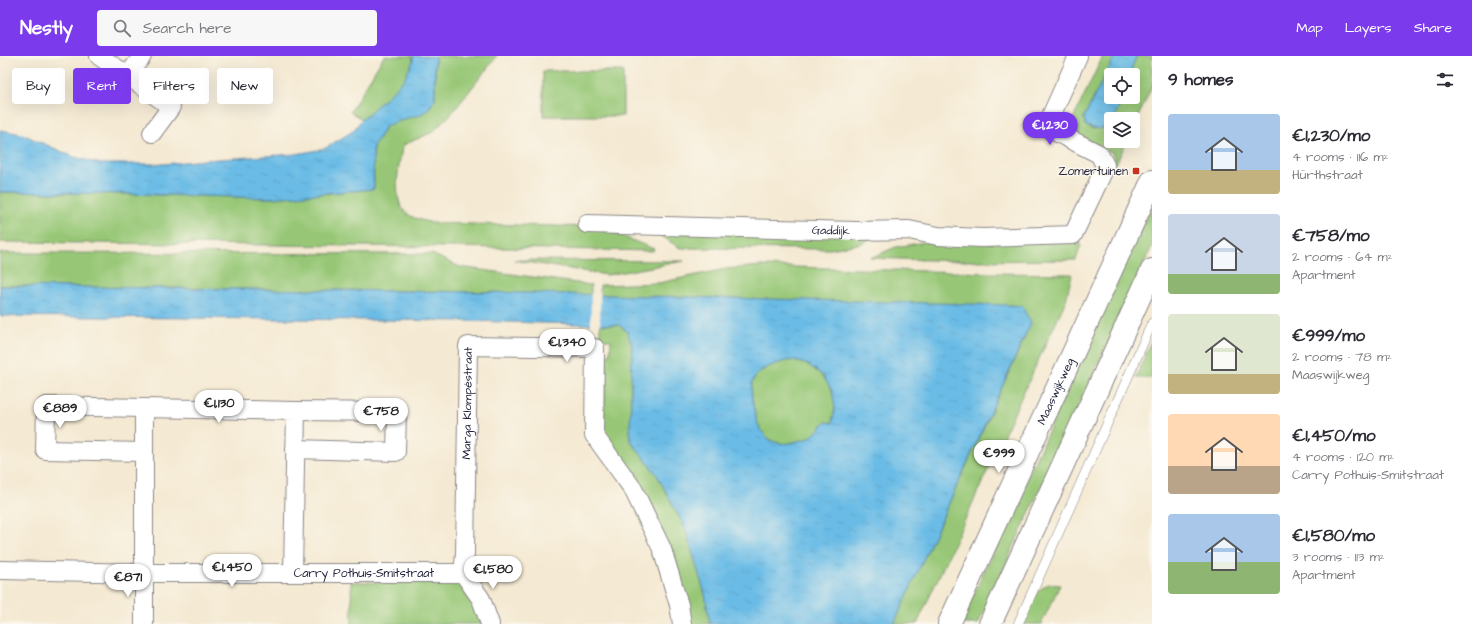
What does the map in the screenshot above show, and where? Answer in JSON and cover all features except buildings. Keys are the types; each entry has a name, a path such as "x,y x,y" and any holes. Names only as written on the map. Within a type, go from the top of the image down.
{"street":[{"path":"99,56 116,68"},
{"path":"131,72 142,56"},
{"name":"Gaddijk","path":"587,224 856,231 909,230 938,236 982,238 1073,235 1105,165 1099,154 1046,127 1078,56"},
{"path":"131,78 170,106 152,133"},
{"name":"Maaswijkweg","path":"949,624 1152,181"},
{"path":"990,624 1152,270"},
{"name":"Marga Klompéstraat","path":"463,573 465,554 468,346 595,348 594,435 633,489 662,549 679,605 682,624"},
{"path":"144,452 45,450 46,406 397,412 396,452 295,449"},
{"path":"144,408 144,624"},
{"path":"293,573 296,411"},
{"name":"Carry Pothuis-Smitstraat","path":"0,570 143,573 463,573"},
{"path":"463,573 481,599 490,624"}],"lane":[{"path":"1018,624 1152,323"}],"green space":[{"path":"384,56 413,56 407,74 401,83 362,119 350,112"},
{"path":"435,56 497,56 453,112 433,132 403,145 398,169 397,188 400,205 407,214 414,218 432,223 599,227 654,249 653,251 451,247 0,242 0,192 271,198 374,189 373,147 386,126 420,115 429,108 435,99"},
{"path":"1103,56 1115,56 1109,68 1104,68 1104,78 1084,117 1085,125 1092,129 1104,126 1104,148 1124,148 1116,164 1114,163 1115,159 1112,153 1065,129 1060,122 1061,115 1072,121"},
{"path":"1137,56 1152,56 1152,86 1140,113 1116,112 1119,104 1140,104 1140,68 1132,68"},
{"path":"543,71 623,71 623,116 543,116"},
{"path":"1152,205 1152,246 978,624 960,624"},
{"path":"649,228 892,230 859,244 830,249 680,248"},
{"path":"1068,239 1081,245 1076,260 961,261 870,258 896,247 925,242"},
{"path":"0,253 432,254 460,267 591,285 591,295 486,292 0,286"},
{"path":"514,260 684,261 607,275"},
{"path":"762,266 1072,274 1066,300 917,624 894,624 1025,337 1022,306 600,295 600,285 659,283 725,269"},
{"path":"600,324 619,325 627,331 632,346 630,440 657,475 685,528 705,594 710,624 687,624 605,440 604,422 606,355 610,354 611,340 602,339 600,336"},
{"path":"1152,342 1152,378 1136,378 1150,343"},
{"path":"790,360 809,365 823,376 832,391 835,408 832,423 825,422 811,437 788,443 779,443 772,441 761,430 755,414 752,386 753,380 764,369"},
{"path":"351,582 461,583 484,624 352,624"},
{"path":"1049,584 1060,585 1041,624 1022,624 1035,595 1043,587"}],"water":[{"path":"413,56 435,56 435,99 429,108 420,115 386,126 373,147 374,189 271,198 0,192 0,130 22,134 74,157 101,164 164,164 296,154 324,149 353,131 362,119 387,97 404,79 413,61"},
{"path":"1115,56 1137,56 1132,68 1109,68"},
{"path":"1104,78 1104,104 1119,104 1116,112 1104,112 1104,128 1100,129 1085,125 1084,117"},
{"path":"0,286 486,292 1009,305 1022,306 1031,323 894,624 710,624 705,594 685,528 657,475 630,440 632,346 627,331 619,325 468,321 0,316","holes":["790,360 809,365 823,376 832,391 835,408 832,423 825,422 811,437 806,439 788,443 772,441 761,430 755,414 752,395 753,380 764,369"]}],"pier":[{"path":"591,293 600,293 600,326 591,326"}],"place":[{"name":"Zomertuinen","path":"1136,171"}]}
